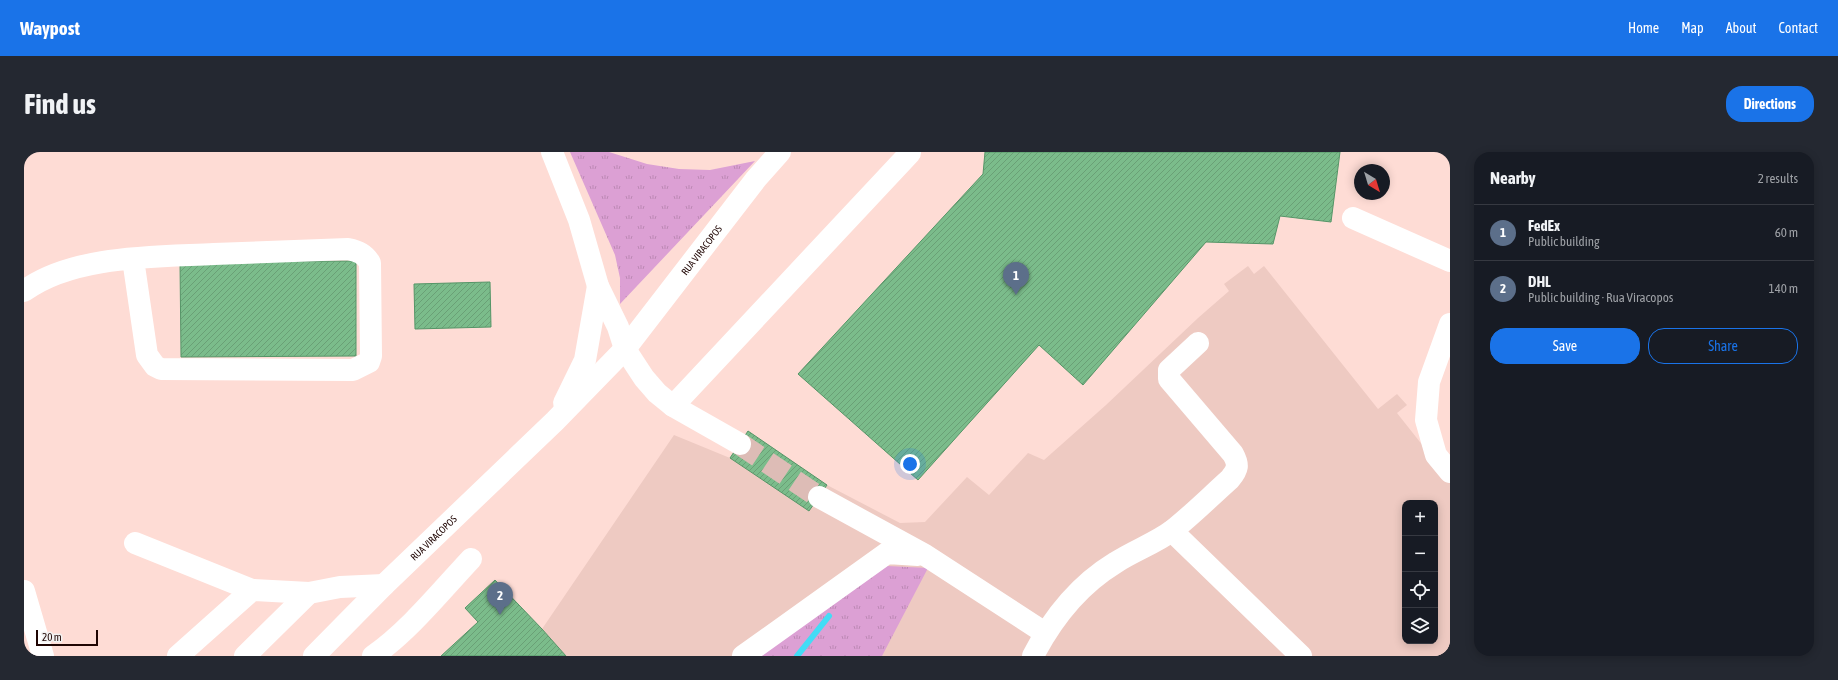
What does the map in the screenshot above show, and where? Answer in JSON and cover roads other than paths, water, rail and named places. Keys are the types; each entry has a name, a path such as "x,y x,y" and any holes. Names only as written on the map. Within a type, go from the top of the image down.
{"street":[{"name":"RUA VIRACOPOS","path":"552,152 579,220 598,286 618,327 625,349"},
{"name":"RUA VIRACOPOS","path":"326,653 384,585 555,421 625,349 732,209 780,152"},
{"path":"673,406 910,153"},
{"path":"1353,218 1450,261"},
{"path":"24,291 32,285 54,275 87,265 133,259 348,248 357,251 366,257 370,263 371,356 369,362 353,370 161,368 155,366 147,355 133,259"},
{"name":"RUA VIRACOPOS","path":"555,421 585,360 598,286"},
{"path":"1450,324 1429,382 1426,420 1436,455 1450,472"},
{"path":"1036,655 1045,633 1062,610 1098,575 1114,563 1172,531 1230,479 1237,470 1238,462 1233,454 1169,379 1169,370 1198,343"},
{"path":"625,349 644,378 657,393 673,406 740,444"},
{"path":"819,497 925,556 1045,633"},
{"path":"1172,531 1301,656"},
{"path":"135,543 252,590 309,593 340,587 384,585"},
{"path":"743,656 887,553 925,556"},
{"path":"373,656 382,650 411,622 471,559"},
{"path":"178,656 252,590"},
{"path":"24,591 35,646"},
{"path":"246,656 309,593"}],"waterway":[{"path":"797,656 829,616"}],"tunnel":[{"path":"740,444 819,497"}],"place":[{"name":"FedEx","path":"1016,295"},
{"name":"DHL","path":"500,615"}]}
